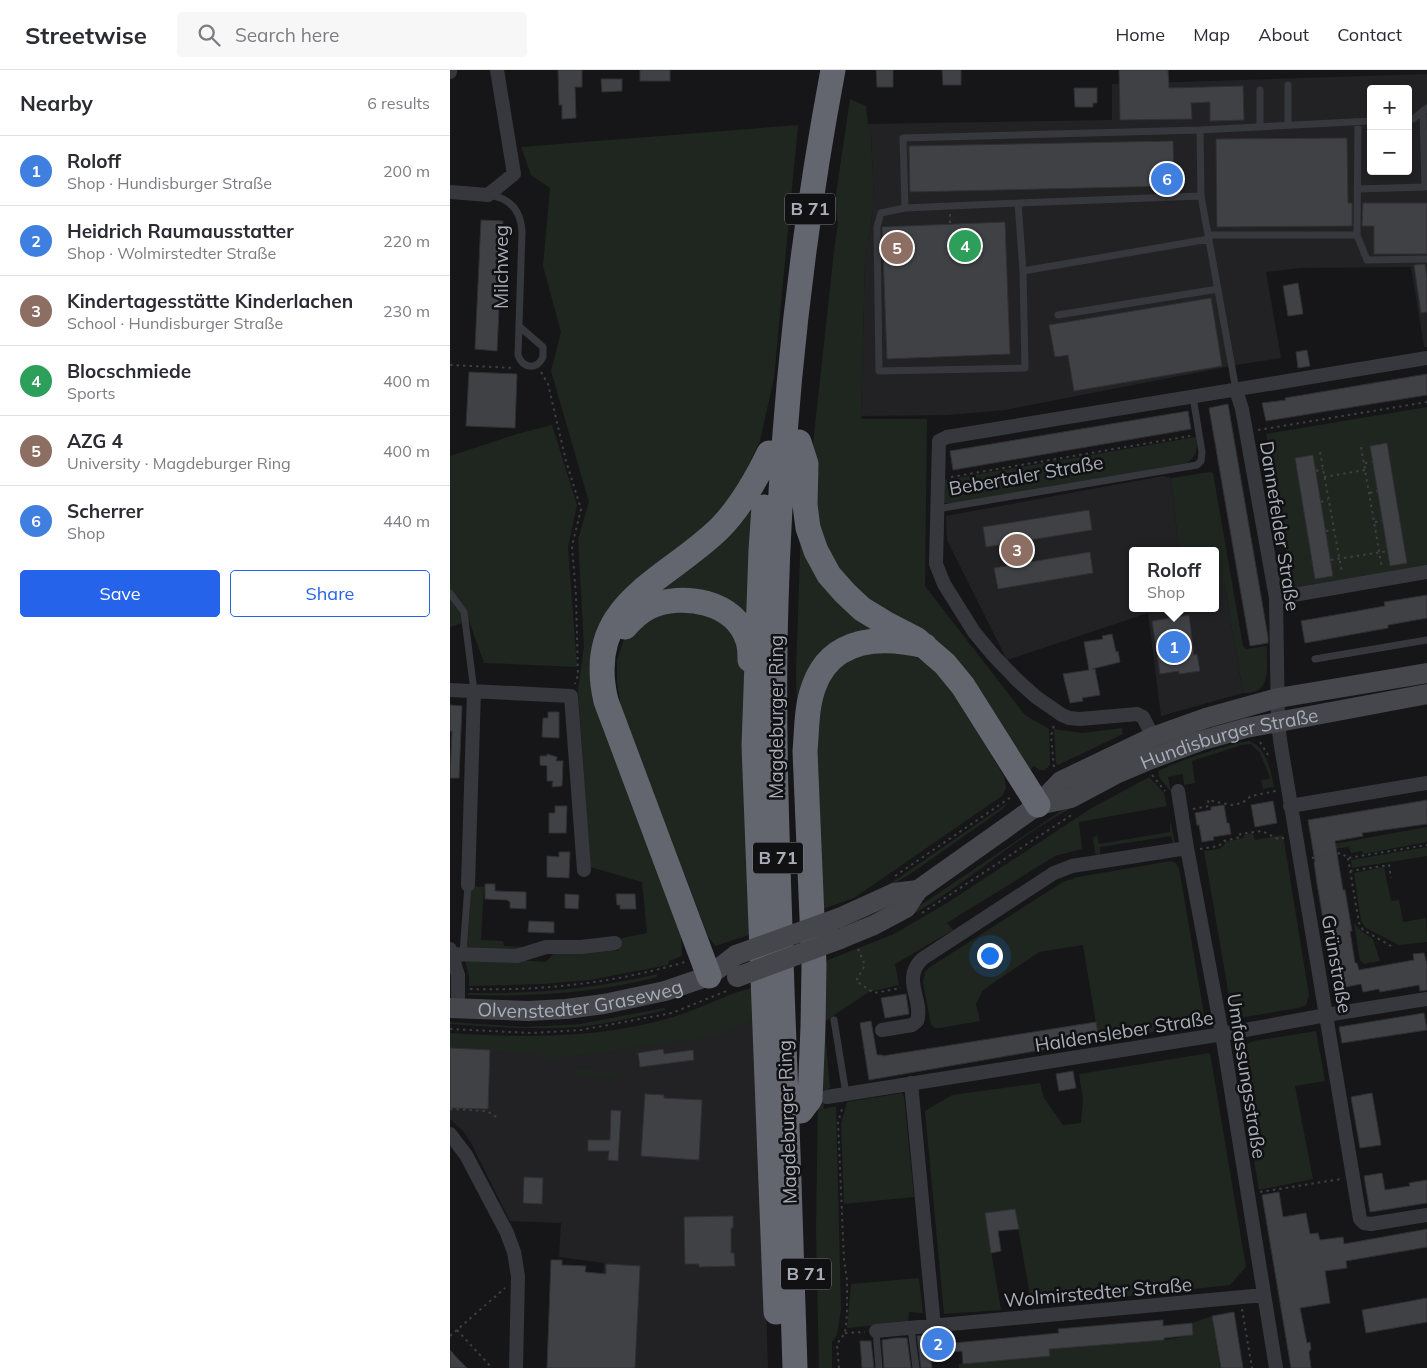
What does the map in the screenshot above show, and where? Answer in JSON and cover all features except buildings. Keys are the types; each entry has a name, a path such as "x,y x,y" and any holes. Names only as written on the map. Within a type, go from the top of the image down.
{"highway":[{"name":"Magdeburger Ring","path":"795,1368 776,820 776,602 781,490 793,348 808,223 832,70"},
{"name":"Magdeburger Ring","path":"809,1368 792,845 789,685 792,558 799,442 816,277 847,70"},
{"path":"781,1368 776,1316 754,746 761,550 769,453 782,376 793,348"},
{"path":"799,442 806,464 805,505 808,528 822,564 837,585 862,608 885,623 911,636 945,664 959,680 1038,805"},
{"path":"709,976 614,723 603,688 601,663 605,641 615,621 630,602 720,528 748,493 769,453"},
{"path":"614,723 609,668 615,644 626,627 640,613 652,606 668,601 687,600 709,604 724,612 737,623 749,642 750,676 756,691"},
{"path":"801,1111 810,1099 813,1036 814,965 806,751 810,697 822,670 836,655 854,645 880,640 925,646"}],"main road":[{"name":"Hundisburger Straße","path":"709,976 737,977 848,941 906,908 918,890 1038,805 1061,781 1153,737 1206,718 1278,698 1427,673"},
{"name":"Hundisburger Straße","path":"1038,805 1071,798 1124,770 1182,747 1240,729 1427,694"},
{"name":"Hundisburger Straße","path":"709,976 736,955 839,918 894,893 918,890"},
{"name":"Olvenstedter Graseweg","path":"454,1008 528,1011 588,1007 642,996 709,976"}],"street":[{"path":"488,195 514,174 497,70"},
{"name":"Milchweg","path":"450,192 488,195"},
{"name":"Bebertaler Straße","path":"937,509 938,444 942,438 1427,358"},
{"name":"Dannefelder Straße","path":"1236,390 1242,409 1276,598 1278,698"},
{"name":"Hundisburger Straße","path":"937,509 936,564 944,584 984,644 1004,667 1031,693 1069,718 1137,714 1144,720 1153,737"},
{"path":"1276,598 1344,588 1427,572"},
{"path":"450,690 571,696 584,870"},
{"path":"468,885 474,691"},
{"name":"Grünstraße","path":"1278,698 1278,722 1290,806 1361,1220 1367,1224 1374,1224 1427,1215"},
{"path":"1290,806 1427,783"},
{"name":"Umfassungsstraße","path":"1178,793 1222,1034 1276,1368"},
{"path":"882,1030 912,1025 917,1022 914,970 922,959 1061,870 1069,866 1093,862 1187,849"},
{"path":"454,1008 458,975 455,952 517,956 546,947 615,943"},
{"name":"Haldensleber Straße","path":"827,1098 1427,999"},
{"path":"911,1083 934,1327"},
{"path":"450,1134 466,1155 514,1252 518,1276 516,1368"},
{"name":"Wolmirstedter Straße","path":"876,1331 1264,1296"}],"lane":[{"path":"1288,86 1288,126"},
{"path":"1260,90 1260,127"},
{"path":"1412,119 1425,109"},
{"path":"1357,189 1425,187 1425,109"},
{"path":"905,208 903,138 1200,130 1367,121"},
{"path":"1358,122 1356,234 1367,260 1427,259"},
{"path":"1200,130 1201,196 1236,390"},
{"name":"Milchweg","path":"488,195 502,198 508,202 521,219 518,353 523,363"},
{"path":"1018,203 1023,271 1025,368 879,371 877,227 881,213 905,208 1018,203 1201,196"},
{"path":"1023,271 1208,237 1356,234"},
{"path":"1058,315 1218,289"},
{"name":"Milchweg","path":"520,327 543,347 544,357 537,366"},
{"path":"523,363 530,367 537,366"},
{"name":"Bebertaler Straße","path":"937,509 1198,464 1202,460 1200,435 1193,397"},
{"path":"450,593 464,612 474,691"},
{"path":"1315,660 1427,640"},
{"path":"455,952 468,885"},
{"path":"834,1020 846,1094"},
{"path":"911,1328 916,1368"},
{"path":"876,1331 879,1368"}],"path":[{"path":"450,365 514,368 523,363"},
{"path":"537,366 548,384 566,462 581,509 572,546 576,596 578,675 571,696"},
{"path":"1246,432 1427,402"},
{"path":"937,479 1200,435"},
{"path":"1362,447 1384,580"},
{"path":"1320,452 1344,588"},
{"path":"1364,463 1372,462"},
{"path":"1316,471 1323,469"},
{"path":"1324,477 1366,470"},
{"path":"1369,493 1377,491"},
{"path":"1321,502 1328,500"},
{"path":"1374,522 1382,521"},
{"path":"1326,531 1334,530"},
{"path":"1331,560 1388,551"},
{"path":"1055,771 1052,734 1059,713"},
{"path":"1148,770 1170,797 1178,793"},
{"path":"1181,811 1209,806 1208,800 1237,804 1242,803 1251,796 1288,789"},
{"path":"891,879 1013,795"},
{"path":"918,915 1077,812"},
{"path":"1187,849 1219,846 1224,841 1241,837 1240,834 1262,831 1278,839 1296,836"},
{"path":"1300,860 1341,853 1348,858 1427,845"},
{"path":"1348,858 1359,923 1363,930 1391,946"},
{"path":"1350,871 1389,864 1391,878"},
{"path":"848,941 865,965 856,981 874,994 914,986"},
{"name":"Olvenstedter Graseweg","path":"465,989 521,989 568,986 622,978 683,963"},
{"path":"838,1368 838,1344 845,1333 847,1314 847,1279 844,1260 838,1122 846,1094"},
{"path":"450,1109 487,1111 498,1118"},
{"path":"1248,1194 1353,1177"},
{"path":"450,1336 518,1276"},
{"path":"1240,1298 1252,1368"},
{"path":"457,1330 492,1368"},
{"path":"845,1333 876,1331"}],"shaded area":[{"path":"1427,74 1427,347 1424,347 1411,267 1301,268 1266,272 1281,358 1005,410 948,415 861,416 865,261 874,203 871,133 868,124 1112,120 1112,84"},
{"path":"850,99 866,106 871,133 874,203 865,261 861,416 862,419 927,419 925,586 1025,715 1049,729 1050,765 1045,770 1039,770 1034,766 1030,770 824,555 810,471 838,223 835,201"},
{"path":"798,125 774,378 760,441 733,497 598,644 681,931 682,956 669,961 668,965 590,980 544,984 469,986 469,976 464,956 546,962 557,950 611,947 618,951 622,938 647,933 642,882 590,867 578,690 584,646 578,539 589,502 551,371 561,332 543,266 550,188 531,175 521,147"},
{"path":"1427,407 1427,565 1292,588 1266,434","holes":["1387,443 1407,562 1391,566 1370,446","1313,456 1333,575 1315,579 1295,459"]},
{"path":"552,425 577,505 568,547 577,667 484,663 469,621 450,627 450,456 517,434"},
{"path":"1196,437 1195,455 1186,463 956,503 945,503 945,480"},
{"path":"1213,473 1243,646 1246,649 1267,646 1266,678 1264,684 1253,692 1243,693 1224,582 1219,582 1219,547 1179,547 1171,478"},
{"path":"1163,476 1171,478 1179,547 1129,547 1129,612 1219,612 1219,582 1224,582 1243,693 1161,716 1148,613 1007,660 947,540 946,516"},
{"path":"758,486 753,632 734,612 634,607"},
{"path":"801,528 877,625 822,660 799,843 796,670"},
{"path":"663,609 720,617 744,654 752,934 715,946 708,936 668,831 653,801 623,717 617,683 617,660 624,639 629,631"},
{"path":"870,649 912,656 925,663 938,675 951,690 976,727 1004,776 1006,788 1002,796 854,898 823,909 812,728 833,668"},
{"path":"1122,728 1123,734 1058,765 1056,763 1054,729 1082,733"},
{"path":"1249,741 1260,748 1264,754 1274,787 1263,789 1261,780 1270,779 1269,775 1260,753 1251,744 1242,745 1192,761 1195,783 1184,785 1183,774 1168,777 1171,792 1159,777 1158,772 1164,768 1216,749"},
{"path":"1149,777 1164,793 1167,806 1079,822 1082,849 1055,856 947,923 953,930 895,964 899,985 869,992 824,1022 830,1088 823,1091 824,1109 836,1106 841,1310 837,1335 832,1342 832,1368 819,1368 816,1230 820,963 894,934 947,903 1090,809"},
{"path":"1009,802 1001,810 916,870 878,892"},
{"path":"1068,806 1070,809 1028,834 929,905 908,917 906,915"},
{"path":"1171,823 1175,844 1173,844 1171,836 1100,847 1100,857 1095,853 1093,838 1097,835 1099,844 1170,832"},
{"path":"1427,827 1427,842 1363,854 1362,851 1351,853 1349,847 1334,849 1333,844"},
{"path":"1253,833 1255,840 1283,835 1309,995 1306,1005 1298,1008 1233,1019 1204,851 1219,849 1225,842 1244,838 1244,835"},
{"path":"1427,847 1427,856 1352,868 1351,860"},
{"path":"1171,861 1176,863 1179,868 1205,1020 1204,1024 1099,1041 1083,945 1039,952 983,990 976,1004 980,1021 940,1028 935,1028 931,1025 923,982 925,972 930,967 1063,882 1078,877"},
{"path":"1384,867 1391,901 1399,900 1403,922 1426,918 1427,942 1399,945 1366,928 1361,921 1354,873"},
{"path":"471,886 484,887 481,940 503,941 504,946 525,947 518,952 467,950"},
{"path":"1354,924 1373,939 1380,961 1364,964 1360,960"},
{"path":"657,974 657,977 611,987 564,993 468,995 468,993 516,993 563,990"},
{"path":"751,988 756,1007 749,1021 730,1031 691,1040 544,1060 537,1053 450,1048 450,1033 506,1036 562,1035 590,1033 646,1024 683,1014 731,994"},
{"path":"664,1008 666,1010 633,1018 578,1027 530,1028 450,1024 450,1022 525,1027 580,1024"},
{"path":"757,1009 768,1368 599,1368 604,1263 559,1257 561,1223 510,1221 471,1143 463,1131 450,1119 450,1043 565,1048"},
{"path":"1316,1031 1325,1081 1295,1086 1313,1179 1259,1190 1237,1060 1238,1056 1247,1044 1254,1041"},
{"path":"1210,1053 1246,1267 1230,1285 1032,1307 1015,1210 985,1214 1001,1310 944,1314 925,1111 952,1095 1040,1083 1044,1098 1063,1125 1081,1123 1083,1100 1079,1074"},
{"path":"574,1069 617,1071 620,1074 619,1077 610,1078 574,1076 572,1071"},
{"path":"902,1093 904,1096 914,1197 844,1204 841,1124 847,1102"},
{"path":"919,1278 923,1313 909,1312 908,1322 847,1328 851,1284"},
{"path":"1212,1316 1220,1368 959,1368 959,1364 1050,1356 1049,1348 1164,1340 1193,1335 1192,1323"}],"place":[{"name":"Scherrer","path":"1167,179"},
{"name":"Blocschmiede","path":"965,246"},
{"name":"AZG 4","path":"897,248"},
{"name":"Kindertagesstätte Kinderlachen","path":"1017,550"},
{"name":"Roloff","path":"1174,647"},
{"name":"Heidrich Raumausstatter","path":"938,1344"}]}
